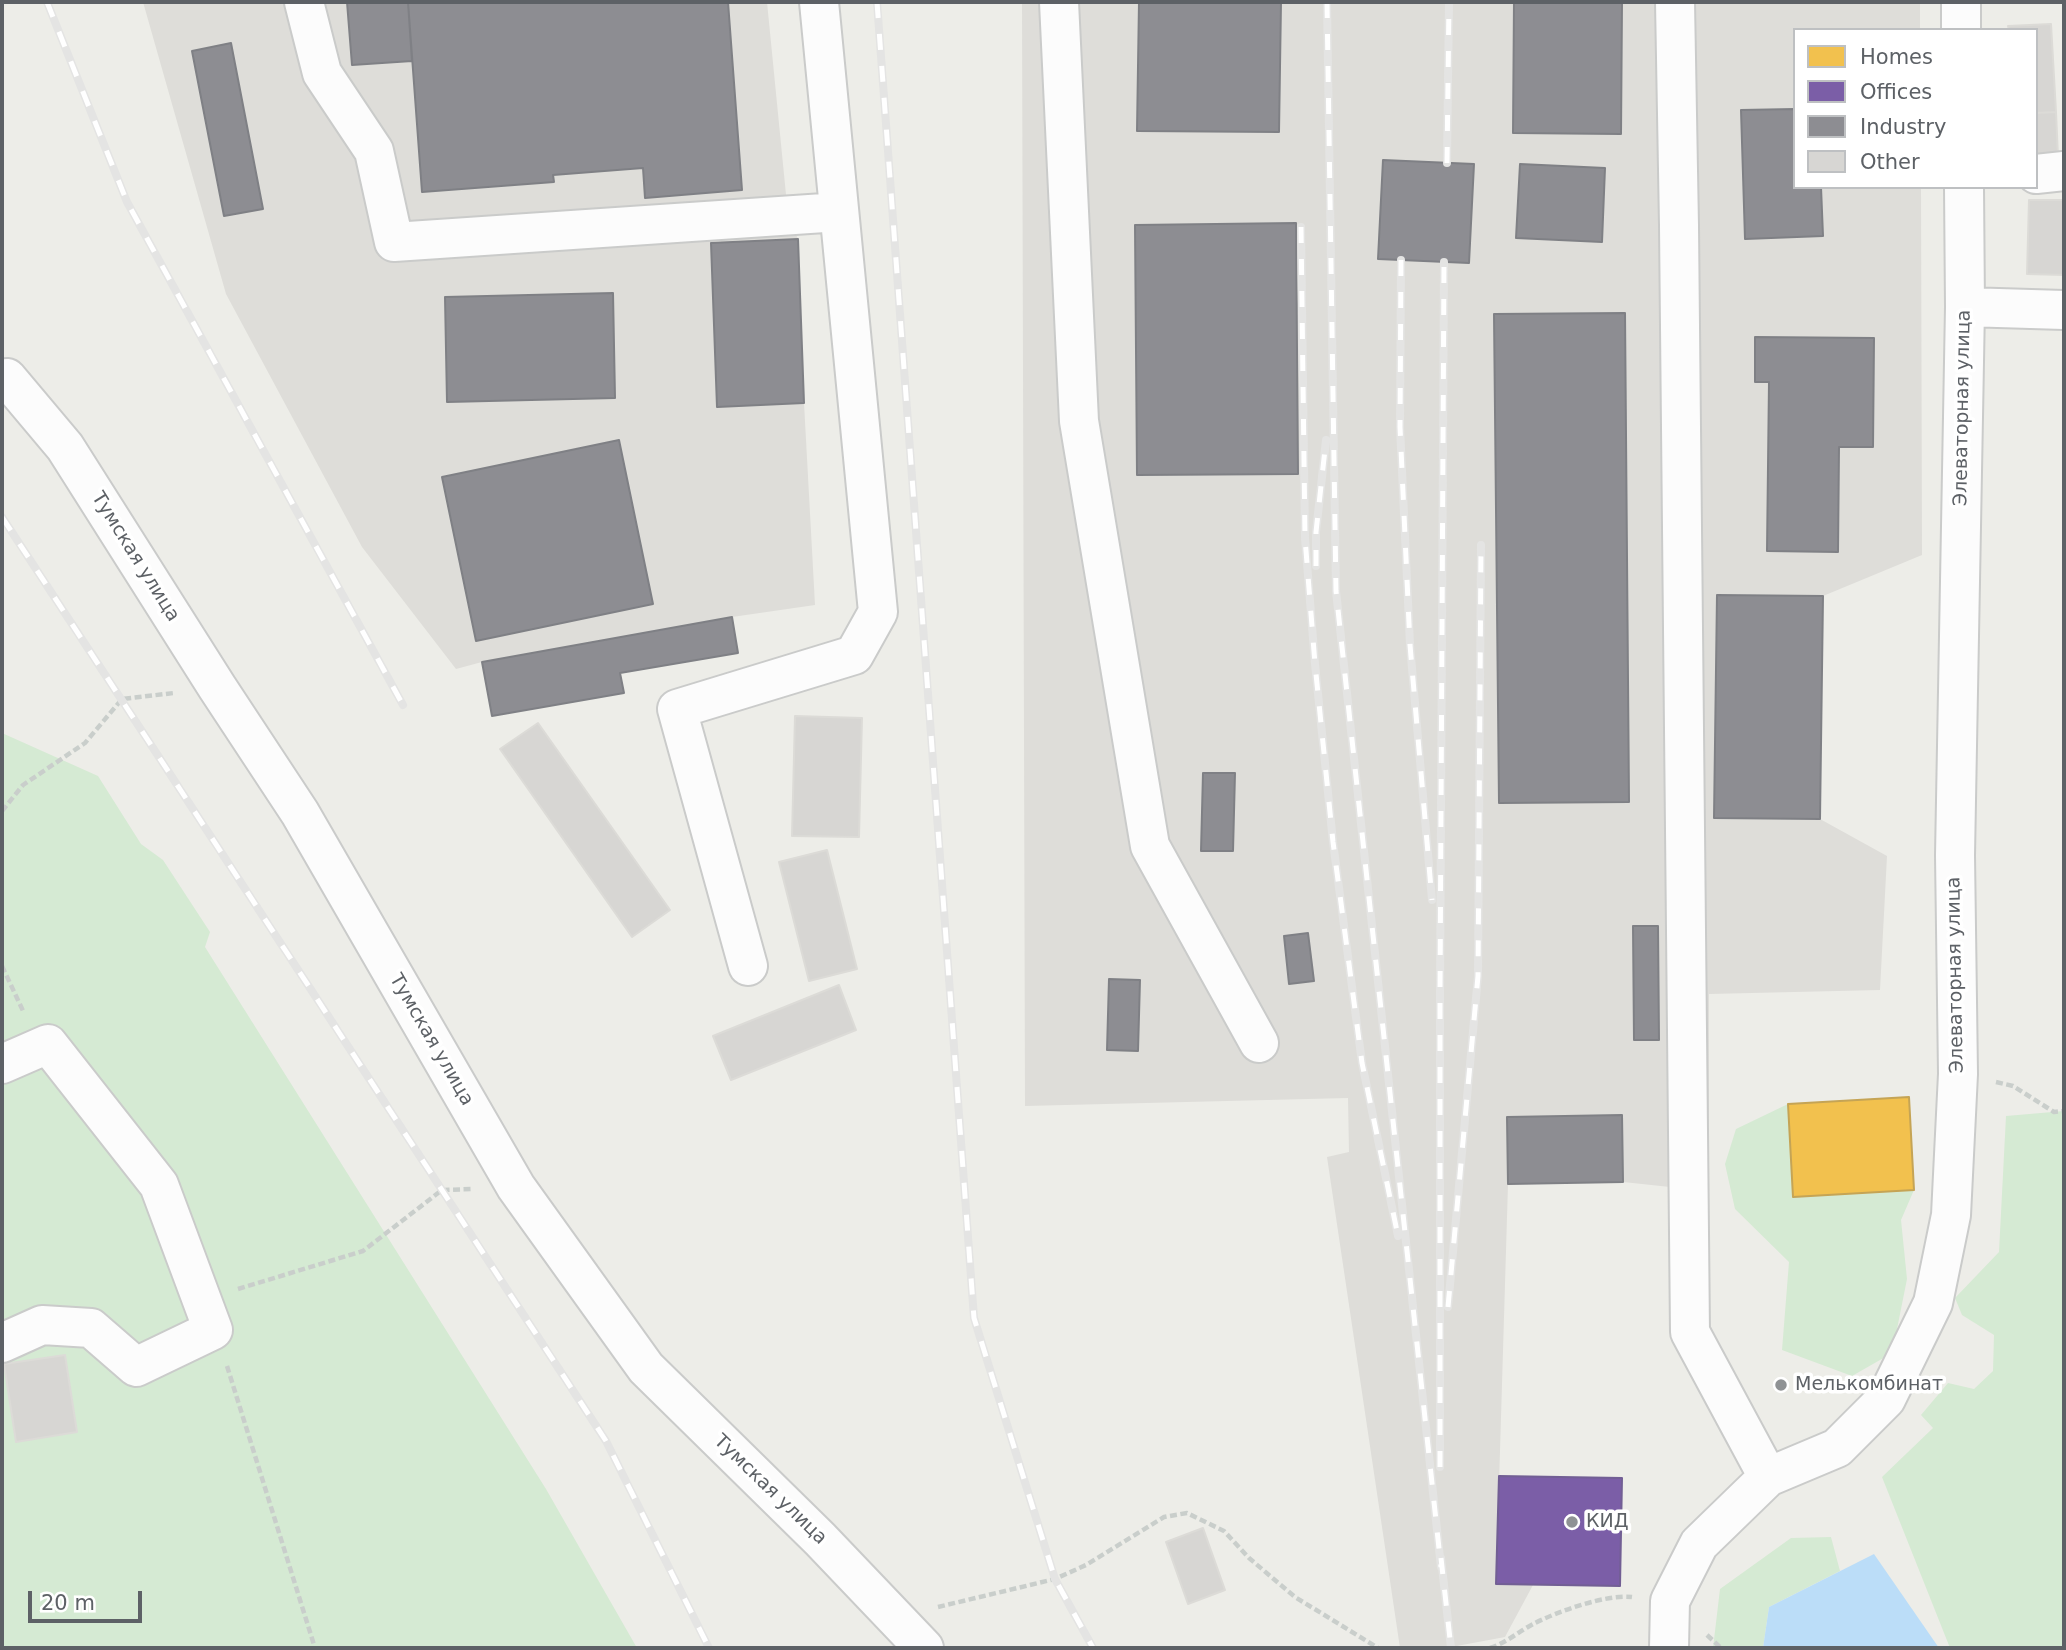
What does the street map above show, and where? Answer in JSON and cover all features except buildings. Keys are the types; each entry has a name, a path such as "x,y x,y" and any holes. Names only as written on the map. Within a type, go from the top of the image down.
{"street":[{"path":"304,2 322,74 374,151 394,242 839,212"},
{"path":"748,966 677,709 854,655 878,612 819,2"},
{"path":"1059,2 1079,421 1150,846 1259,1043"},
{"path":"1675,2 1690,1332 1768,1477"},
{"path":"1961,2 1961,28"},
{"path":"2038,174 2064,171"},
{"name":"Элеваторная улица","path":"1669,1648 1670,1601 1699,1544 1768,1477 1837,1448 1886,1399 1933,1303 1951,1215 1958,1074 1955,855 1965,307 1964,189"},
{"path":"1965,307 2064,310"},
{"name":"Тумская улица","path":"7,377 65,447 300,813 516,1187 646,1368 820,1539 924,1648"},
{"path":"2,1064 48,1044 159,1185 207,1315 136,1367 91,1328 41,1325 2,1343"}],"path":[{"path":"2,811 23,785 85,743 122,699 217,687"},
{"path":"2,967 26,1017 48,1044"},
{"path":"1958,1074 2013,1086 2054,1112 2064,1111"},
{"path":"315,1648 229,1373 207,1315 363,1251 442,1190 516,1187"},
{"path":"897,1620 954,1602 1055,1579 1086,1564 1164,1517 1187,1513 1224,1531 1249,1558 1296,1597 1378,1648"},
{"path":"1490,1648 1545,1619 1620,1595 1670,1601 1721,1648"}],"shaded area":[{"path":"143,2 767,2 788,215 798,239 815,605 732,617 456,669 362,547 226,294"},
{"path":"1022,2 1920,2 1920,28 1793,28 1793,189 1921,189 1922,555 1823,596 1820,819 1887,856 1880,990 1709,994 1709,1189 1623,1182 1508,1184 1496,1584 1533,1585 1505,1637 1446,1648 1400,1648 1327,1157 1349,1152 1348,1098 1025,1106"}],"green space":[{"path":"2,733 98,776 141,844 163,860 210,932 205,947 546,1489 637,1648 2,1648"},
{"path":"1788,1104 1793,1197 1914,1190 1901,1220 1907,1279 1896,1334 1887,1356 1852,1376 1782,1350 1789,1262 1735,1209 1725,1164 1736,1129"},
{"path":"2064,1111 2064,1648 1950,1648 1882,1477 1933,1428 1921,1415 1948,1383 1974,1389 1993,1371 1994,1335 1962,1315 1955,1298 1999,1252 2006,1116"},
{"path":"1831,1537 1840,1571 1769,1607 1763,1648 1713,1648 1720,1589 1791,1538"}],"water":[{"path":"1874,1554 1939,1648 1763,1648 1769,1607"}],"railway":[{"path":"47,2 127,202 403,705"},
{"path":"877,2 974,1318 1055,1579 1093,1648"},
{"path":"1327,2 1336,591 1441,1567"},
{"path":"1447,163 1449,2"},
{"path":"1301,227 1305,538 1315,664 1333,842 1362,1063 1398,1236"},
{"path":"1401,260 1400,427 1410,645 1432,900"},
{"path":"1440,1467 1444,262"},
{"path":"1316,566 1316,532 1326,440"},
{"path":"2,517 606,1441 709,1648"},
{"path":"1448,1307 1478,976 1481,545"},
{"path":"1441,1558 1451,1648"}],"place":[{"name":"Мелькомбинат","path":"1781,1385"},
{"name":"КИД","path":"1572,1522"}]}
